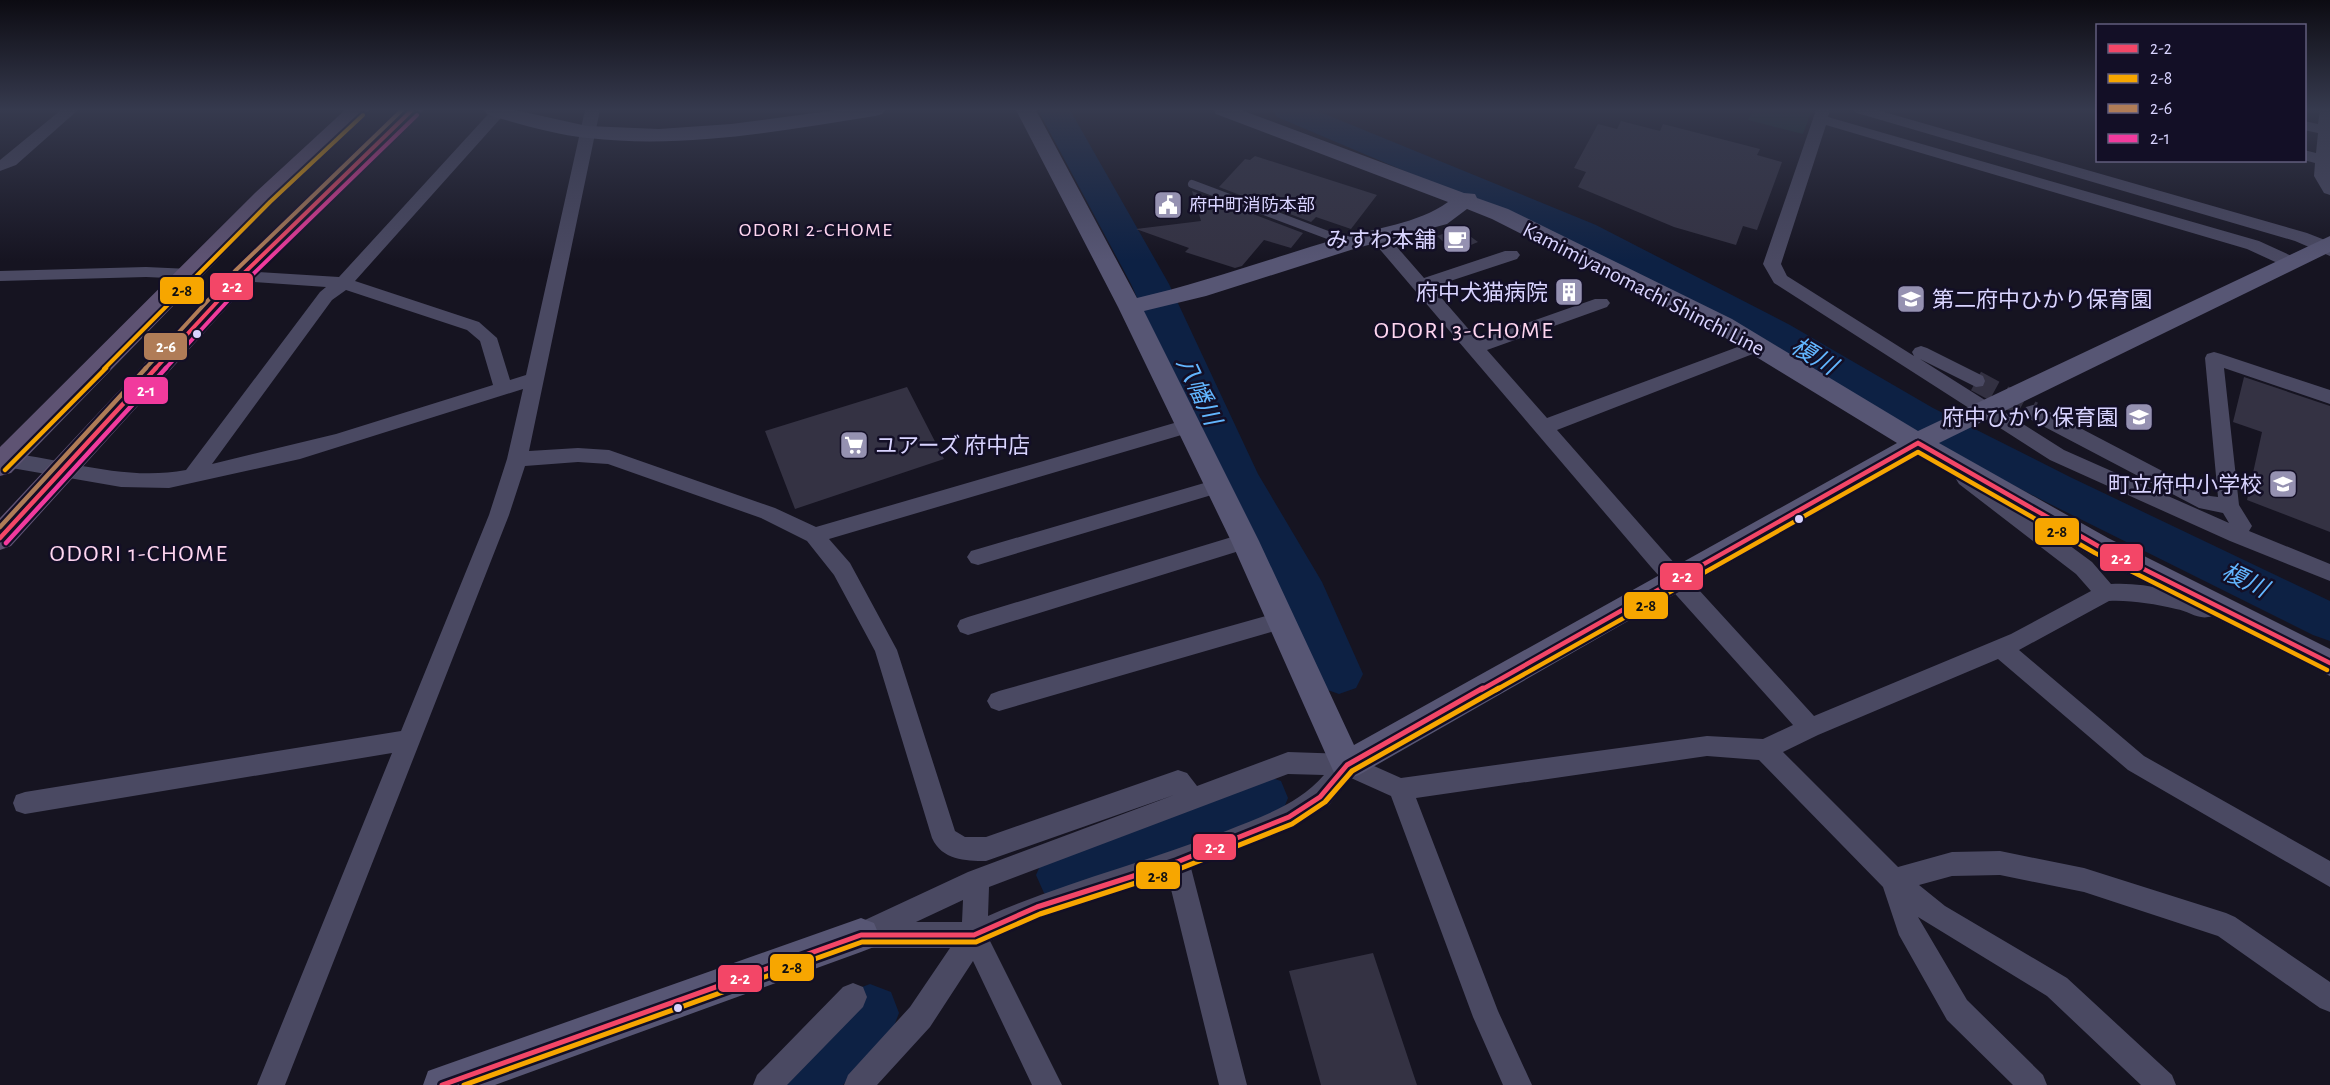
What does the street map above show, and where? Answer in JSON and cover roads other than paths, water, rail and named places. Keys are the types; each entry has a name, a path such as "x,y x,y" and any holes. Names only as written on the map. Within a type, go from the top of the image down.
{"main road":[{"path":"2,461 304,161"},
{"path":"0,538 241,276 360,161"}],"street":[{"path":"193,475 326,296 343,283 452,161"},
{"path":"271,1085 499,515 517,459 580,161"},
{"path":"1053,161 1130,307 1245,541 1347,765"},
{"name":"Kamimiyanomachi Shinchi Line","path":"1362,161 1467,199 1723,325 1757,346 1926,438 2098,546 2323,660"},
{"path":"1806,161 1772,264 1780,279 2001,406 2206,503 2229,506"},
{"path":"1975,161 2253,245 2290,262"},
{"path":"2035,161 2328,246"},
{"path":"2324,161 2322,176 2330,190"},
{"path":"1130,307 1198,291 1349,243 1439,219 1467,199"},
{"path":"1377,235 1675,579 1810,728"},
{"path":"861,935 974,935 1037,907 1177,862 1289,817 1320,797 1347,765 1926,438 2001,406 2290,262 2328,246"},
{"path":"1420,285 1511,255"},
{"path":"0,276 146,272 190,274"},
{"path":"241,276 343,283 473,326 489,338 503,388"},
{"path":"1818,302 1834,304 1976,381"},
{"path":"1475,348 1601,303"},
{"path":"1544,427 1757,346"},
{"path":"2237,535 2242,526 2229,506 2214,358 2330,398"},
{"path":"2,461 64,469 99,477 162,481 261,462 376,430 534,379"},
{"path":"2001,406 2056,454 2237,535 2330,573"},
{"path":"814,535 1188,426"},
{"path":"1926,438 2084,568 2106,593"},
{"path":"517,459 578,455 609,457 768,513 814,535 842,569 886,650 945,838 961,849 986,849 1178,781 1192,799"},
{"path":"978,557 1218,486"},
{"path":"968,626 1245,541"},
{"path":"442,1085 861,935 977,880 1288,763 1347,765 1400,789 1707,746 1765,750 1810,728 2001,648 2106,593 2125,592 2181,601 2323,660"},
{"path":"999,701 1280,621"},
{"path":"2001,648 2136,763 2330,875"},
{"path":"25,803 408,740"},
{"path":"1765,750 1894,880 1936,915 2057,987 2162,1085"},
{"path":"1400,789 1487,1017 1518,1085"},
{"path":"1177,862 1233,1085"},
{"path":"1894,880 1952,864 2001,862 2084,880 2226,926 2330,998"},
{"path":"977,880 974,935 1038,1069 1048,1085"},
{"path":"1894,880 1908,926 1957,1010 2033,1085"},
{"path":"858,1085 920,1017 974,935"},
{"path":"767,1085 853,997"}],"lane":[{"path":"1192,184 1349,243"}],"water":[{"path":"1068,161 1092,161 1136,241 1112,246"}],"waterway":[{"name":"八幡川","path":"1082,161 1150,284 1238,477 1299,582 1339,674"},
{"name":"榎川","path":"1409,161 1583,233 1776,334 1918,418 2055,488 2330,622"},
{"name":"八幡川","path":"1063,875 1227,817 1262,798"},
{"name":"八幡川","path":"802,1085 870,1013"}],"tunnel":[{"path":"1976,381 2033,412"}],"place":[{"name":"府中町消防本部","path":"1168,205"},
{"name":"みすわ本舗","path":"1457,239"},
{"name":"府中犬猫病院","path":"1569,292"},
{"name":"第二府中ひかり保育園","path":"1911,299"},
{"name":"府中ひかり保育園","path":"2139,417"},
{"name":"ユアーズ 府中店","path":"854,445"},
{"name":"町立府中小学校","path":"2283,484"}],"district":[{"name":"ODORI 2-CHOME","path":"816,229"},
{"name":"ODORI 3-CHOME","path":"1464,330"},
{"name":"ODORI 1-CHOME","path":"139,553"}]}
